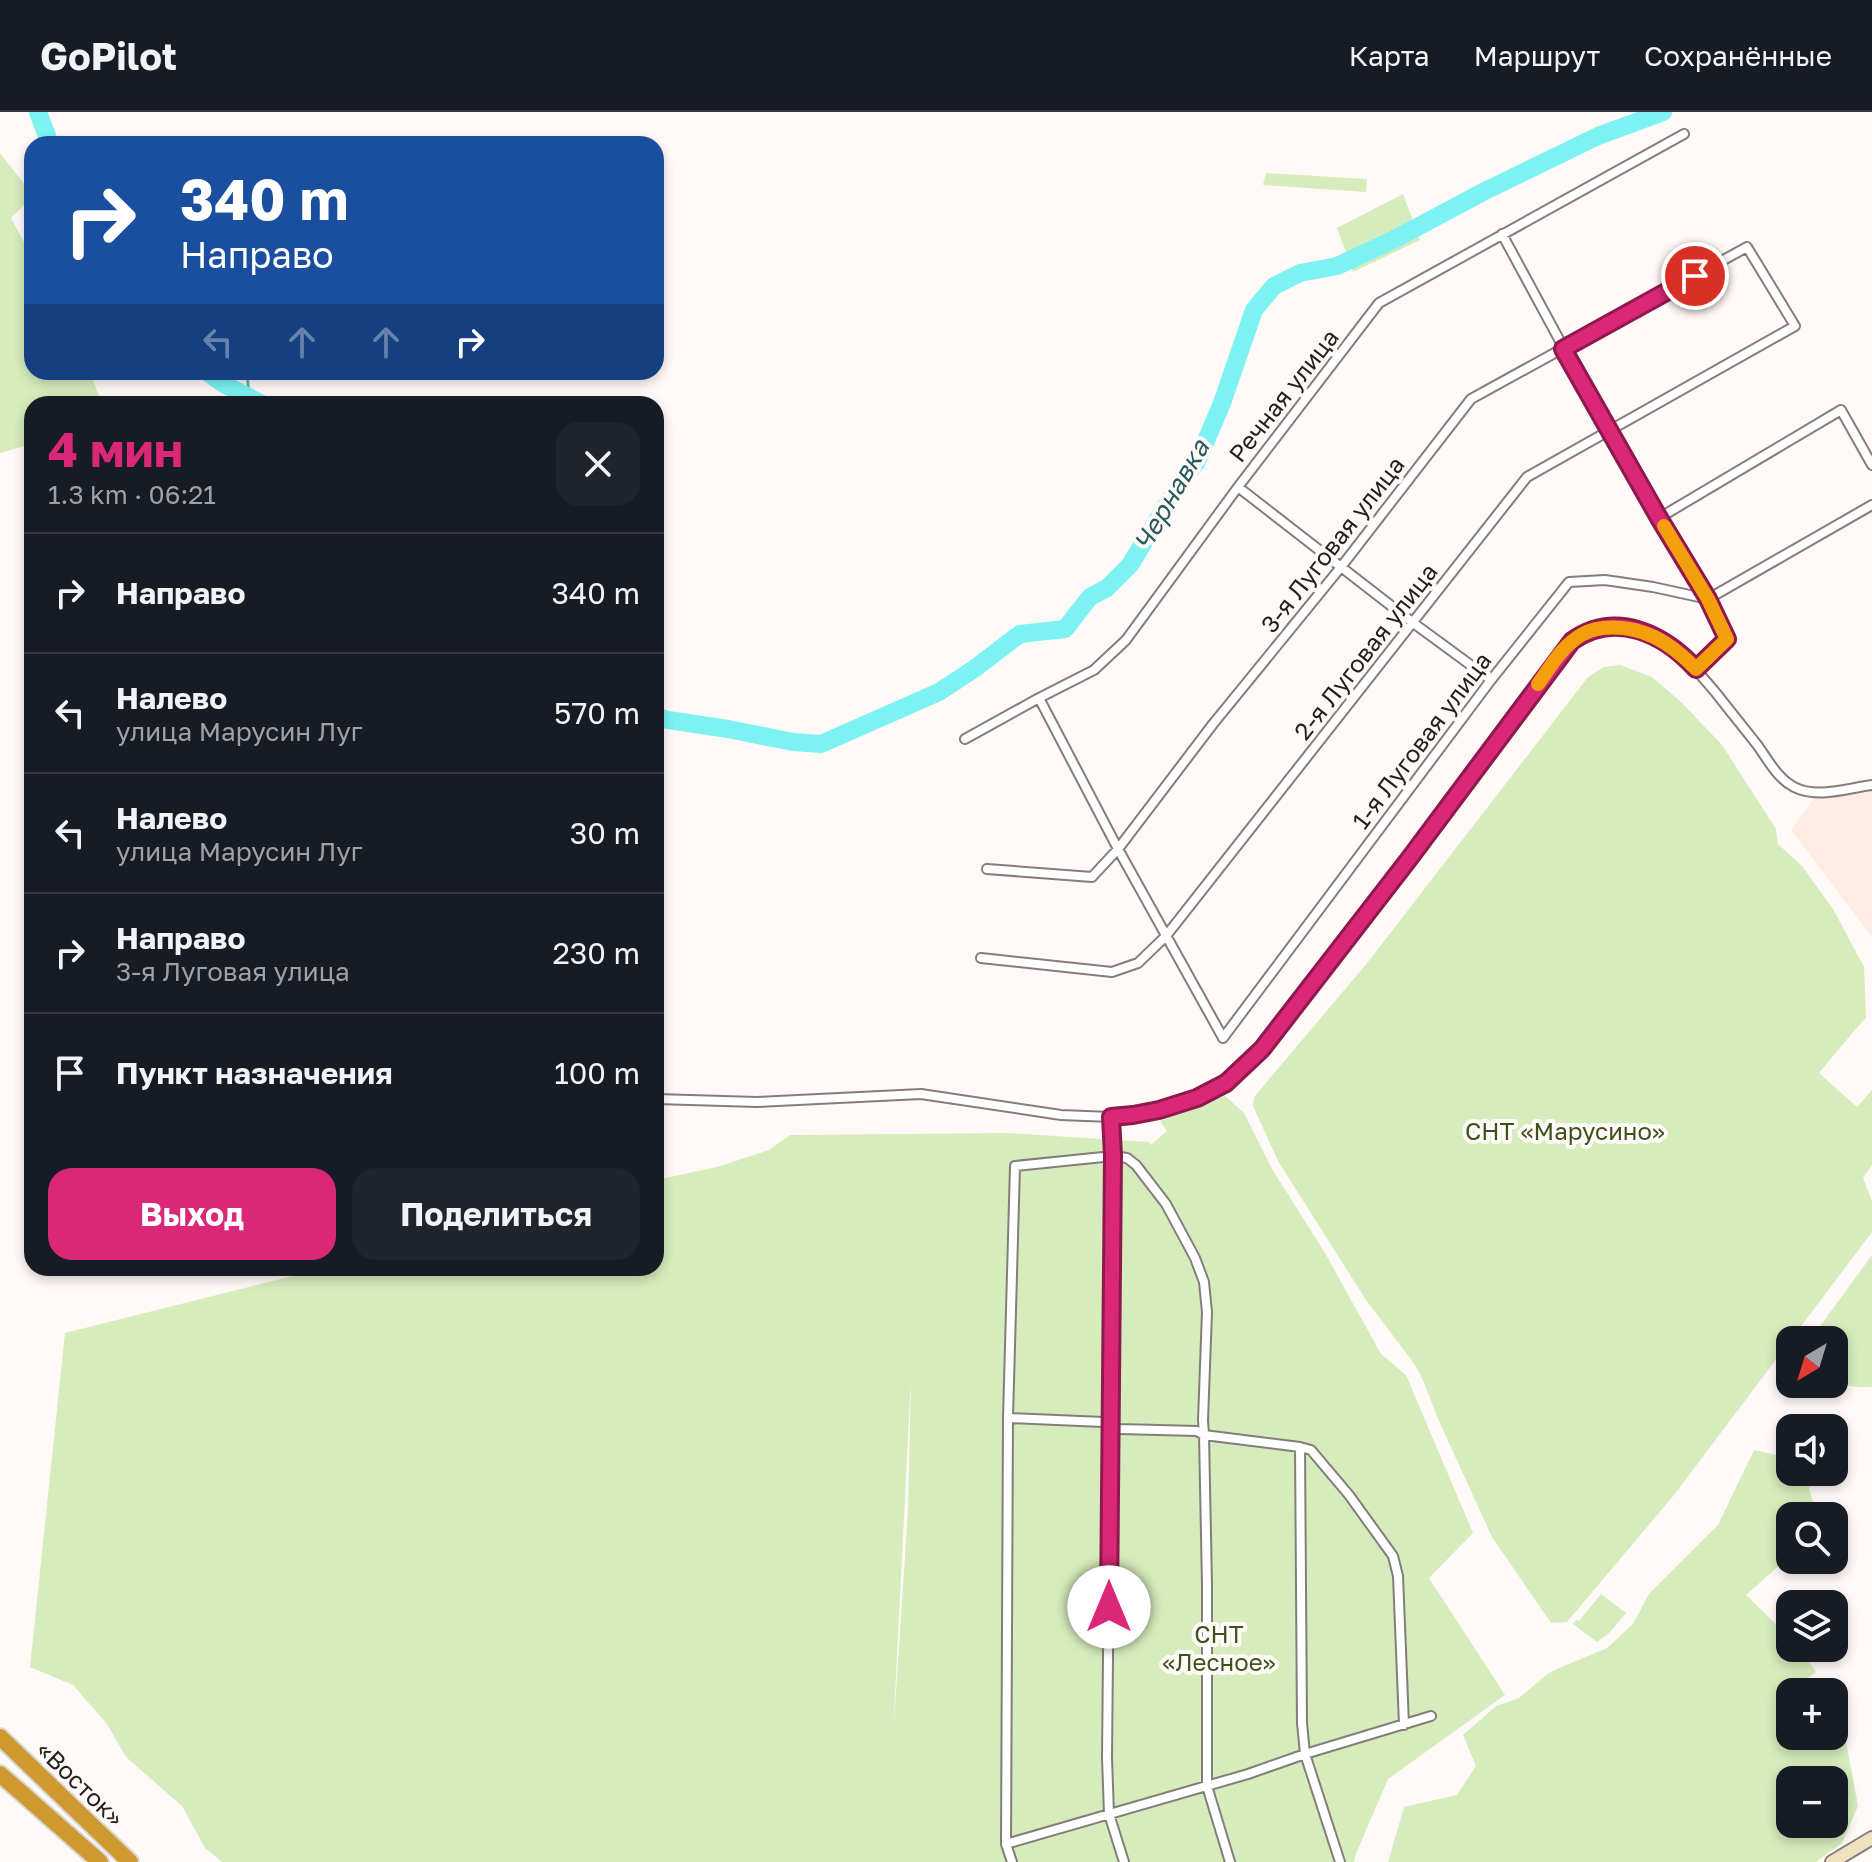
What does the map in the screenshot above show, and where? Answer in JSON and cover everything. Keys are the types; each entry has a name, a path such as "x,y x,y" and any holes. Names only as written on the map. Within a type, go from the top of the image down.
{"highway":[{"name":"«Восток»","path":"0,1737 130,1862"},
{"name":"«Восток»","path":"0,1774 100,1862"}],"main road":[{"path":"1832,1862 1872,1838"}],"street":[{"name":"Речная улица","path":"965,739 1094,670 1126,640 1379,303 1684,134"},
{"path":"1502,234 1608,430 1708,599 1727,639 1696,669"},
{"name":"3-я Луговая улица","path":"987,869 1092,877 1118,849 1213,724 1341,567 1471,399 1747,247 1795,326"},
{"name":"2-я Луговая улица","path":"981,958 1112,972 1138,963 1166,936 1527,477 1795,326"},
{"path":"1659,518 1841,410 1872,465"},
{"path":"1238,487 1491,680"},
{"path":"1708,599 1872,505"},
{"name":"1-я Луговая улица","path":"1166,936 1223,1038 1491,680 1569,582 1605,580 1708,599"},
{"path":"664,1099 757,1102 921,1094 1061,1115 1111,1117 1159,1110 1197,1098 1226,1083 1262,1049 1572,641 1594,629 1631,628 1676,649 1696,669 1787,783 1818,793 1872,785"},
{"path":"1039,698 1166,936"},
{"path":"1111,1117 1107,1758 1109,1814 1124,1862"},
{"path":"1012,1862 1006,1844 1008,1418 1015,1166 1113,1156 1127,1158 1136,1165 1166,1204 1195,1258 1204,1282 1207,1312 1204,1435 1207,1786 1230,1862"},
{"path":"1008,1418 1103,1422 1119,1429 1197,1431 1204,1435 1311,1450 1349,1495 1393,1556 1398,1576 1404,1725"},
{"path":"1300,1447 1302,1723 1305,1754 1340,1862"},
{"path":"1006,1844 1207,1786 1431,1716"}],"shaded area":[{"path":"1872,788 1872,937 1791,830 1816,796"}],"green space":[{"path":"0,153 24,184 24,205 11,218 24,242 24,380 93,380 99,396 24,396 24,446 0,453"},
{"path":"1266,173 1367,179 1366,192 1263,185"},
{"path":"1403,194 1420,240 1353,272 1337,228"},
{"name":"СНТ «Марусино»","path":"1620,665 1652,677 1722,745 1776,829 1778,844 1802,866 1833,909 1864,967 1866,1018 1819,1073 1857,1107 1872,1090 1872,1165 1863,1178 1872,1201 1872,1232 1801,1326 1776,1326 1776,1360 1674,1495 1567,1622 1551,1623 1492,1537 1420,1373 1366,1300 1278,1161 1253,1106 1254,1097 1368,962 1588,677 1604,667"},
{"name":"СНТ «Лесное»","path":"1225,1096 1244,1113 1272,1169 1325,1253 1381,1354 1406,1375 1473,1533 1429,1578 1505,1695 1388,1779 1354,1862 222,1862 205,1848 182,1806 126,1757 107,1724 73,1685 30,1667 65,1333 293,1276 664,1276 664,1178 717,1167 769,1150 790,1135 1008,1133 1149,1142 1151,1145 1167,1131 1160,1121","holes":["911,1378 908,1511 893,1736"]},
{"path":"1872,1255 1872,1387 1848,1385 1848,1326 1820,1326"},
{"path":"1754,1450 1776,1455 1776,1486 1810,1486 1813,1502 1776,1502 1776,1568 1746,1595 1776,1624 1776,1662 1809,1662 1816,1672 1808,1678 1776,1678 1776,1750 1848,1750 1858,1806 1848,1829 1848,1766 1776,1766 1776,1838 1844,1838 1842,1843 1816,1862 1388,1862 1404,1807 1457,1795 1476,1766 1463,1735 1496,1706 1519,1698 1550,1672 1607,1648 1633,1624 1649,1594 1718,1525"},
{"path":"1601,1594 1626,1613 1597,1642 1573,1624"}],"waterway":[{"name":"Чернавка","path":"38,112 47,136"},
{"name":"Чернавка","path":"664,719 793,742 821,744 939,692 1020,634 1065,629 1090,597 1107,588 1130,565 1178,486 1197,462 1222,403 1254,310 1274,286 1300,273 1337,266 1598,136 1663,112"},
{"name":"Чернавка","path":"218,380 247,396"},
{"path":"248,380 249,396"}],"slow traffic":[{"path":"1538,684 1572,641 1594,629 1631,628 1647,633 1676,649 1696,669 1727,639 1708,599 1664,526"}],"route":[{"path":"1109,1607 1111,1117 1159,1110 1197,1098 1226,1083 1262,1049 1572,641 1594,629 1631,628 1662,640 1696,669 1727,639 1708,599 1563,349 1695,276"}]}
